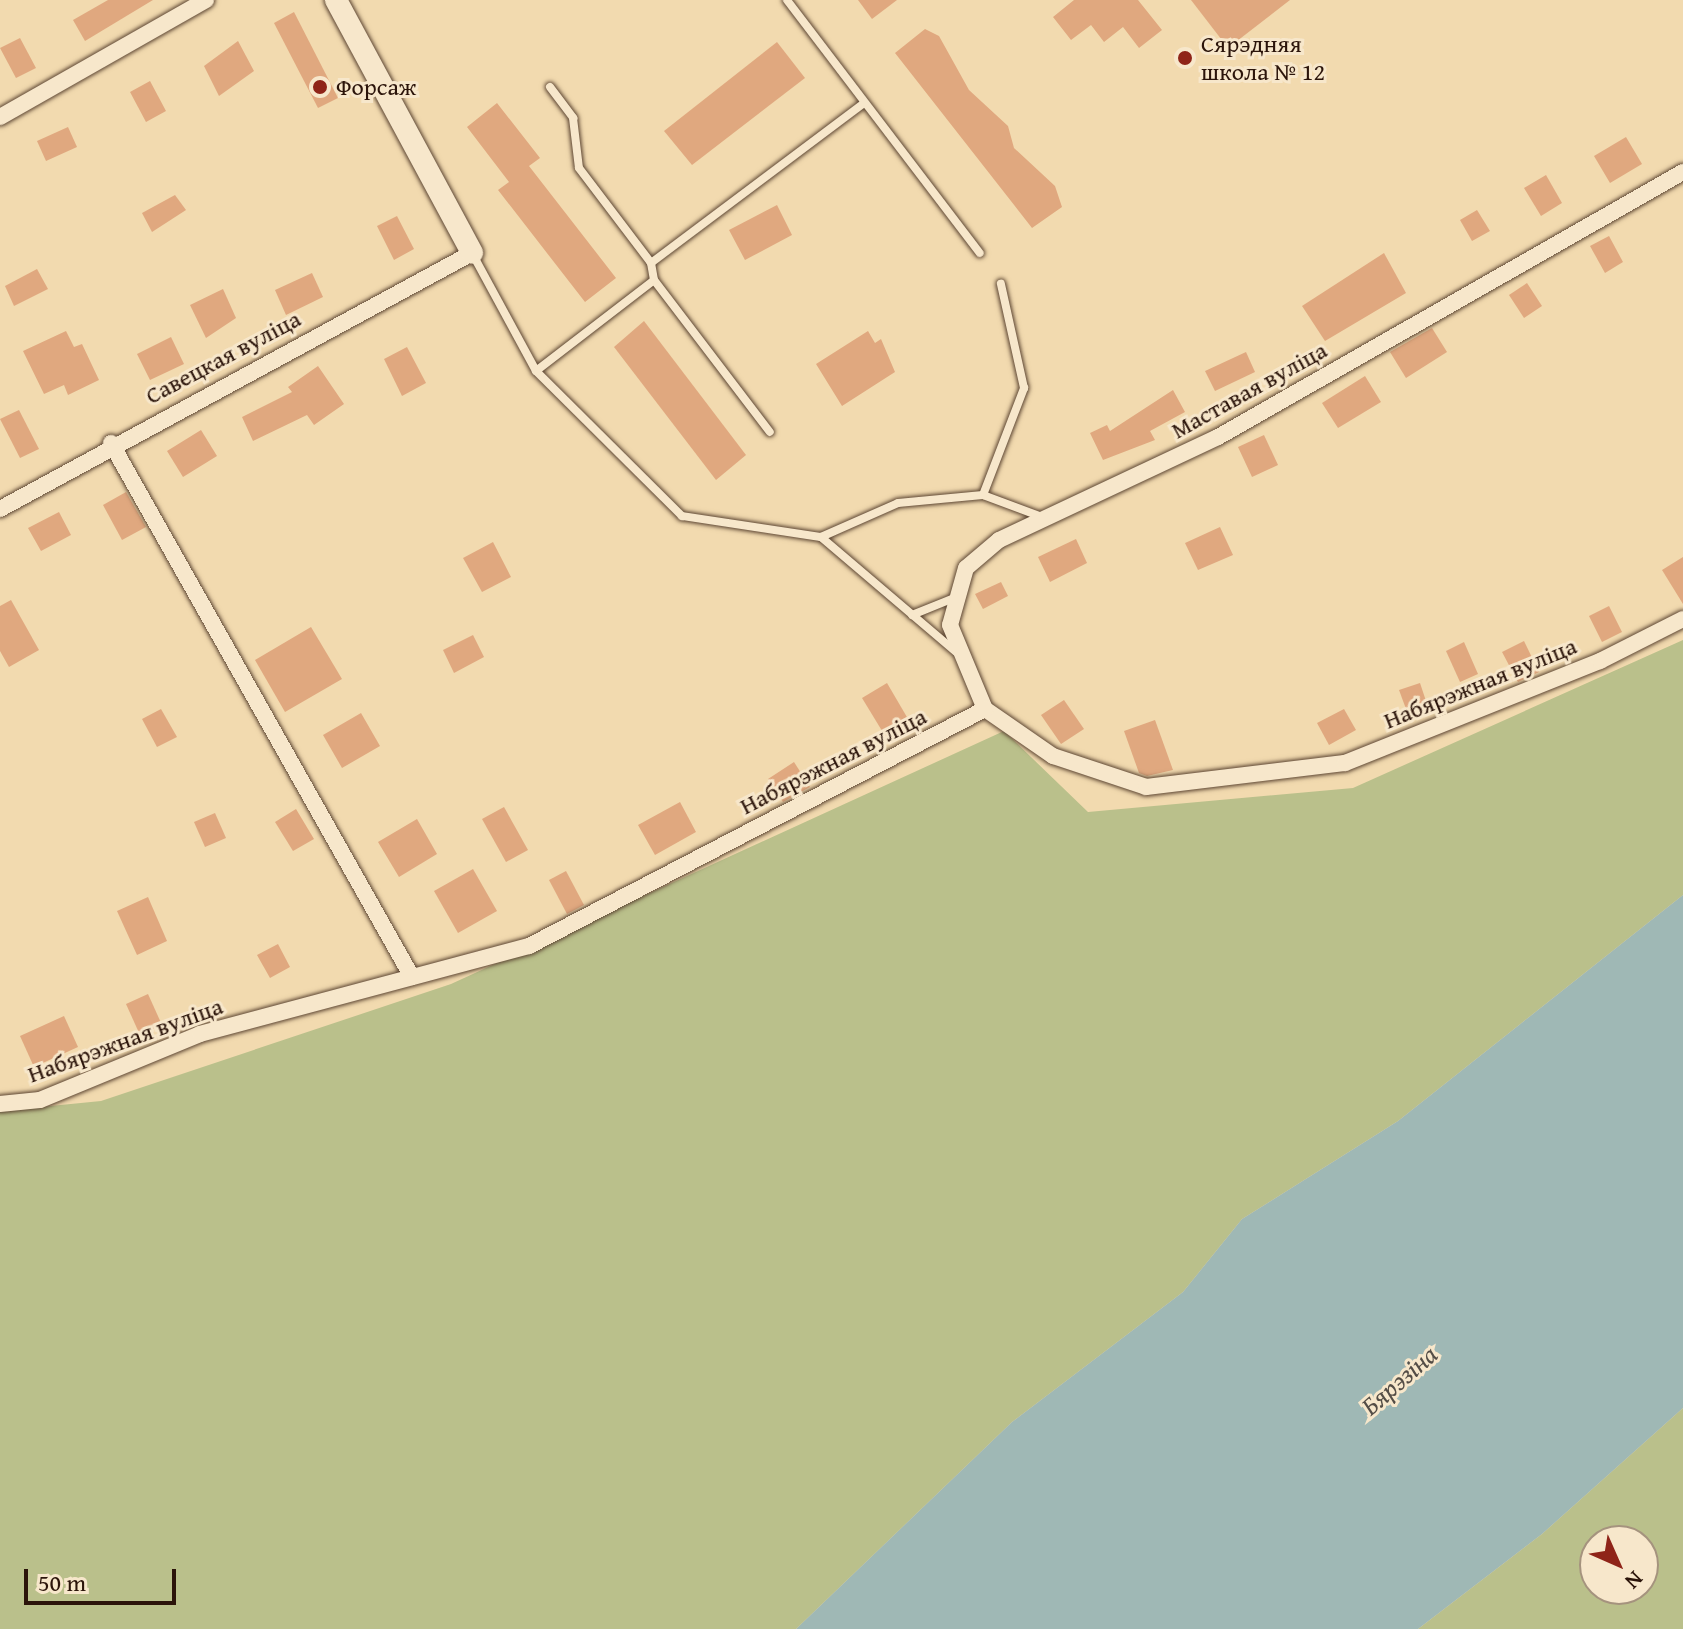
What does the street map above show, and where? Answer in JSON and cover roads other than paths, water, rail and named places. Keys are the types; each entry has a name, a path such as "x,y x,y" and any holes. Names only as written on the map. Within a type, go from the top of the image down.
{"street":[{"path":"0,117 206,0"},
{"path":"336,0 472,253"},
{"name":"Маставая вуліца","path":"954,598 983,551 1042,517 1218,437 1683,172"},
{"name":"Савецкая вуліца","path":"0,509 111,443 472,253"},
{"path":"111,443 412,977"},
{"path":"954,598 957,653 985,709"},
{"name":"Набярэжная вуліца","path":"0,1104 40,1100 200,1034 529,946 985,709 1053,756 1146,787 1309,771 1586,667 1683,619"}],"lane":[{"path":"787,0 980,253"},
{"path":"550,87 573,118 579,168 651,263 654,280 770,432"},
{"path":"651,263 864,103"},
{"path":"472,253 536,371 682,516 821,537 957,653"},
{"path":"536,371 654,280"},
{"path":"983,495 1024,388 1001,284"},
{"path":"821,537 898,503 983,495 1042,517"},
{"path":"912,615 954,598"}],"water":[{"name":"Бярэзіна","path":"1683,895 1683,1408 1542,1534 1418,1629 796,1629 1012,1422 1183,1292 1242,1219 1398,1121"}],"place":[{"name":"Сярэдняя школа № 12","path":"1185,58"},
{"name":"Форсаж","path":"320,87"}]}
